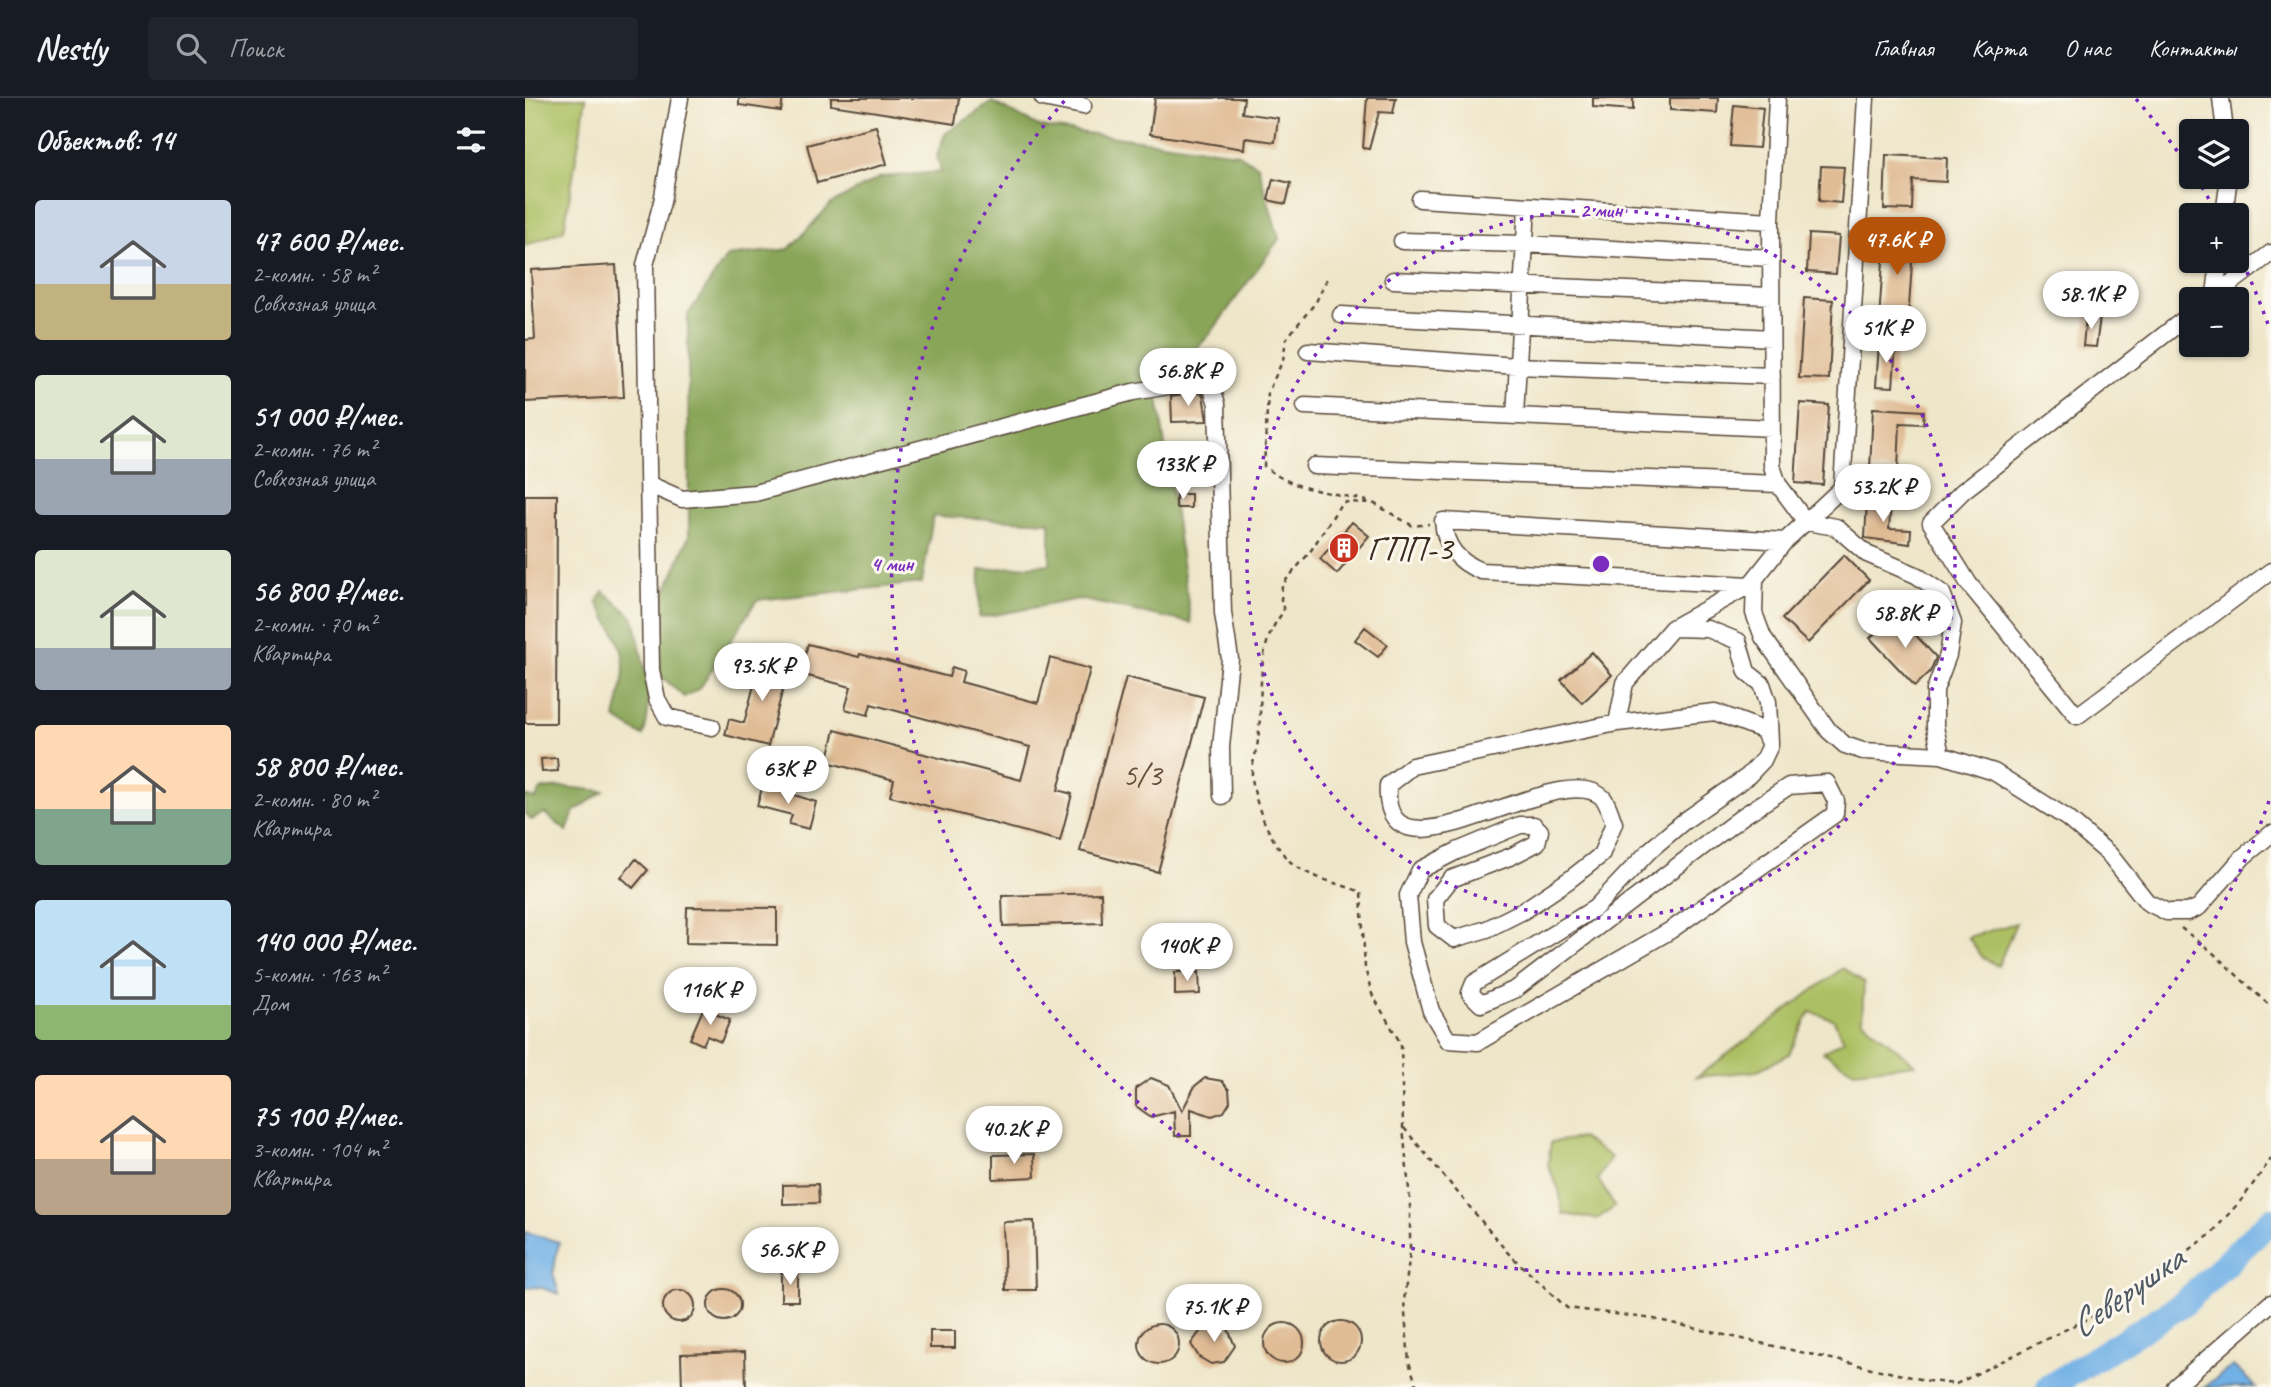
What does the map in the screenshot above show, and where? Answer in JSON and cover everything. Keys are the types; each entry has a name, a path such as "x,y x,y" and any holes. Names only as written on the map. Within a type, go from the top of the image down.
{"street":[{"path":"680,98 661,202 645,265 651,670 657,699 667,717 712,727"},
{"path":"1043,98 1083,106"},
{"path":"1777,98 1771,221 1772,466 1778,484 1806,522 1836,527 1867,554 1916,575 1942,593 1953,623 1948,654 1935,690 1935,727 1941,755"},
{"path":"1617,723 1625,683 1672,628 1754,579 1785,541 1842,488 1866,98"},
{"path":"2221,98 2224,119"},
{"path":"1420,199 1771,221"},
{"path":"1515,416 1527,206"},
{"path":"1402,241 1525,244 1771,258"},
{"path":"2225,287 2271,253"},
{"path":"1393,280 1771,296"},
{"path":"1342,316 1771,338"},
{"path":"2179,323 1963,491 1931,523 1969,584 2077,716 2271,571"},
{"path":"1308,351 1517,366 1772,376"},
{"path":"648,484 681,499 755,493 1120,395 1204,380 1212,388 1217,404 1223,613 1230,659 1221,747 1222,796"},
{"path":"1305,406 1772,428"},
{"path":"1314,466 1778,484"},
{"path":"1754,579 1481,571 1464,564 1453,552 1444,533 1443,521 1785,541"},
{"path":"1754,579 1754,613 1763,636 1829,731 1845,745 1863,751 1941,755 1994,772 2067,818 2109,854 2147,902 2168,912 2187,912 2199,907 2243,858 2271,834"},
{"path":"1672,628 1708,629 1738,641 1747,672 1762,684 1767,702 1770,745 1763,760 1748,776 1683,822 1650,850 1595,908 1474,983 1470,993 1481,1004 1516,989 1742,816 1789,786 1827,783 1836,800 1835,814 1671,930 1478,1042 1448,1040 1431,1011 1412,942 1408,895 1420,870 1457,851 1520,825 1534,825 1540,831 1537,843 1512,856 1451,879 1435,899 1437,926 1454,939 1487,929 1524,911 1569,880 1601,855 1614,823 1603,799 1587,790 1561,790 1437,830 1410,829 1392,814 1387,799 1388,785 1412,766 1617,723 1715,712 1763,730 1770,745"},
{"path":"2175,1387 2271,1303"}],"path":[{"path":"1417,1387 1409,1362 1404,1301 1410,1251 1410,1200 1403,1128 1401,1044 1372,994 1365,968 1364,906 1361,891 1312,875 1286,858 1261,816 1252,775 1259,738 1265,645 1273,624 1284,611 1282,585 1310,552 1342,502 1373,503 1413,526 1443,521"},
{"path":"2168,912 2178,926 2211,951 2271,1007"},
{"path":"1403,1128 1509,1254 1567,1307 1654,1319 1929,1381 1956,1384 2109,1308 2210,1236 2271,1160"}],"green space":[{"path":"525,98 586,98 564,230 525,246"},
{"path":"992,102 1040,127 1237,153 1258,166 1279,239 1210,334 1157,391 1191,623 1079,599 979,618 980,570 1050,564 1050,522 933,516 922,583 757,600 700,688 684,697 659,674 663,598 689,536 688,315 727,256 789,249 831,204 881,177 941,172 937,155 945,134"},
{"path":"603,591 634,618 648,693 647,722 643,736 615,718 623,682 623,657 615,634 597,602"},
{"path":"564,787 604,791 574,812 567,831 544,813 531,820 525,814 525,796 535,799 542,789"},
{"path":"2016,923 1998,966 1983,958 1968,937"},
{"path":"1843,968 1864,983 1862,1020 1915,1064 1854,1071 1823,1052 1844,1040 1833,1019 1810,1012 1789,1054 1756,1071 1697,1077"},
{"path":"1582,1138 1611,1157 1598,1179 1615,1207 1597,1219 1563,1214 1559,1190 1548,1165 1551,1142"}],"water":[{"path":"525,1232 559,1242 553,1273 559,1294 539,1287 525,1288"},
{"path":"2233,1366 2256,1387 2204,1387"}],"building":[{"path":"739,98 783,98 781,111 739,105"},
{"path":"831,98 959,98 955,124 831,105"},
{"path":"1155,98 1244,98 1242,113 1278,118 1275,142 1245,138 1244,149 1150,134"},
{"path":"1367,98 1396,98 1393,113 1379,112 1369,149 1363,148"},
{"path":"1593,98 1633,98 1633,110 1593,107"},
{"path":"1670,98 1718,98 1717,113 1670,110"},
{"path":"1734,105 1763,108 1759,148 1730,146"},
{"path":"876,126 887,164 817,183 807,145"},
{"path":"1886,155 1947,158 1946,182 1913,180 1912,210 1884,209"},
{"path":"1821,166 1844,167 1841,203 1819,201"},
{"path":"1273,179 1291,183 1286,204 1268,200"},
{"path":"1885,232 1914,234 1908,322 1879,320"},
{"path":"1809,234 1839,236 1836,274 1807,272"},
{"path":"616,265 624,397 525,402 525,340 535,339 531,270"},
{"path":"1804,298 1833,300 1829,379 1799,378"},
{"path":"2086,315 2100,317 2096,347 2083,346"},
{"path":"1879,344 1896,345 1893,387 1876,386"},
{"path":"1195,392 1203,394 1207,421 1172,422 1171,396"},
{"path":"1800,403 1829,405 1823,485 1795,483"},
{"path":"1873,408 1924,411 1923,424 1900,423 1898,470 1870,469"},
{"path":"1193,448 1208,448 1209,483 1197,483"},
{"path":"1176,494 1191,494 1191,508 1176,508"},
{"path":"525,495 557,495 556,723 525,723"},
{"path":"1867,501 1891,503 1889,529 1911,530 1910,544 1865,538"},
{"name":"ГПП-3","path":"1352,522 1369,536 1337,574 1320,559"},
{"path":"1844,555 1869,580 1808,643 1782,619"},
{"path":"1896,614 1936,657 1930,672 1915,686 1870,638"},
{"path":"1365,627 1388,645 1378,657 1355,640"},
{"path":"808,644 859,657 860,654 949,677 952,667 964,671 961,682 1038,703 1050,658 1090,669 1058,790 1072,794 1060,841 890,796 894,780 827,762 835,730 1021,780 1030,747 871,704 868,715 845,709 851,687 800,674"},
{"path":"1592,652 1612,675 1582,703 1561,680"},
{"path":"762,655 790,662 768,746 725,735 729,719 744,723"},
{"path":"1126,677 1204,697 1158,872 1080,851"},
{"path":"557,758 558,771 542,772 541,759"},
{"path":"763,785 816,802 809,829 789,824 792,815 757,806"},
{"path":"636,859 648,870 633,888 621,877"},
{"path":"1101,893 1102,923 1003,926 1002,896"},
{"path":"687,907 777,908 777,945 686,943"},
{"path":"1175,972 1199,972 1200,994 1175,995"},
{"path":"703,1009 730,1020 721,1042 707,1036 703,1045 690,1039"},
{"path":"1151,1078 1169,1085 1182,1111 1195,1086 1205,1078 1222,1081 1229,1090 1230,1102 1224,1112 1212,1116 1191,1109 1191,1136 1175,1136 1174,1111 1151,1117 1136,1106 1136,1088"},
{"path":"1034,1154 1035,1177 993,1179 993,1155"},
{"path":"818,1184 819,1203 783,1204 783,1185"},
{"path":"1034,1221 1036,1290 1005,1290 1003,1222"},
{"path":"798,1272 798,1301 781,1301 781,1273"},
{"path":"724,1289 735,1294 740,1305 735,1316 724,1321 713,1316 708,1305 713,1294"},
{"path":"679,1290 690,1295 695,1306 690,1317 679,1322 668,1317 663,1306 668,1295"},
{"path":"1341,1321 1349,1322 1355,1327 1360,1333 1360,1349 1355,1355 1349,1360 1341,1361 1333,1360 1327,1355 1322,1349 1321,1341 1322,1333 1327,1327 1333,1322"},
{"path":"1284,1323 1292,1324 1298,1329 1303,1335 1303,1351 1298,1357 1292,1362 1284,1363 1276,1362 1270,1357 1265,1351 1264,1343 1265,1335 1270,1329 1276,1324"},
{"path":"1159,1324 1167,1325 1173,1330 1178,1336 1178,1352 1173,1358 1167,1363 1159,1364 1151,1363 1145,1358 1140,1352 1139,1344 1140,1336 1145,1330 1151,1325"},
{"path":"1217,1324 1228,1329 1235,1346 1224,1362 1211,1364 1199,1357 1191,1344 1204,1326"},
{"path":"930,1331 955,1331 955,1348 930,1348"},
{"path":"745,1352 746,1387 682,1387 681,1354"}],"waterway":[{"name":"Северушка","path":"2049,1387 2183,1304 2271,1220"}],"place":[{"name":"ГПП-3","path":"1344,548"}]}
